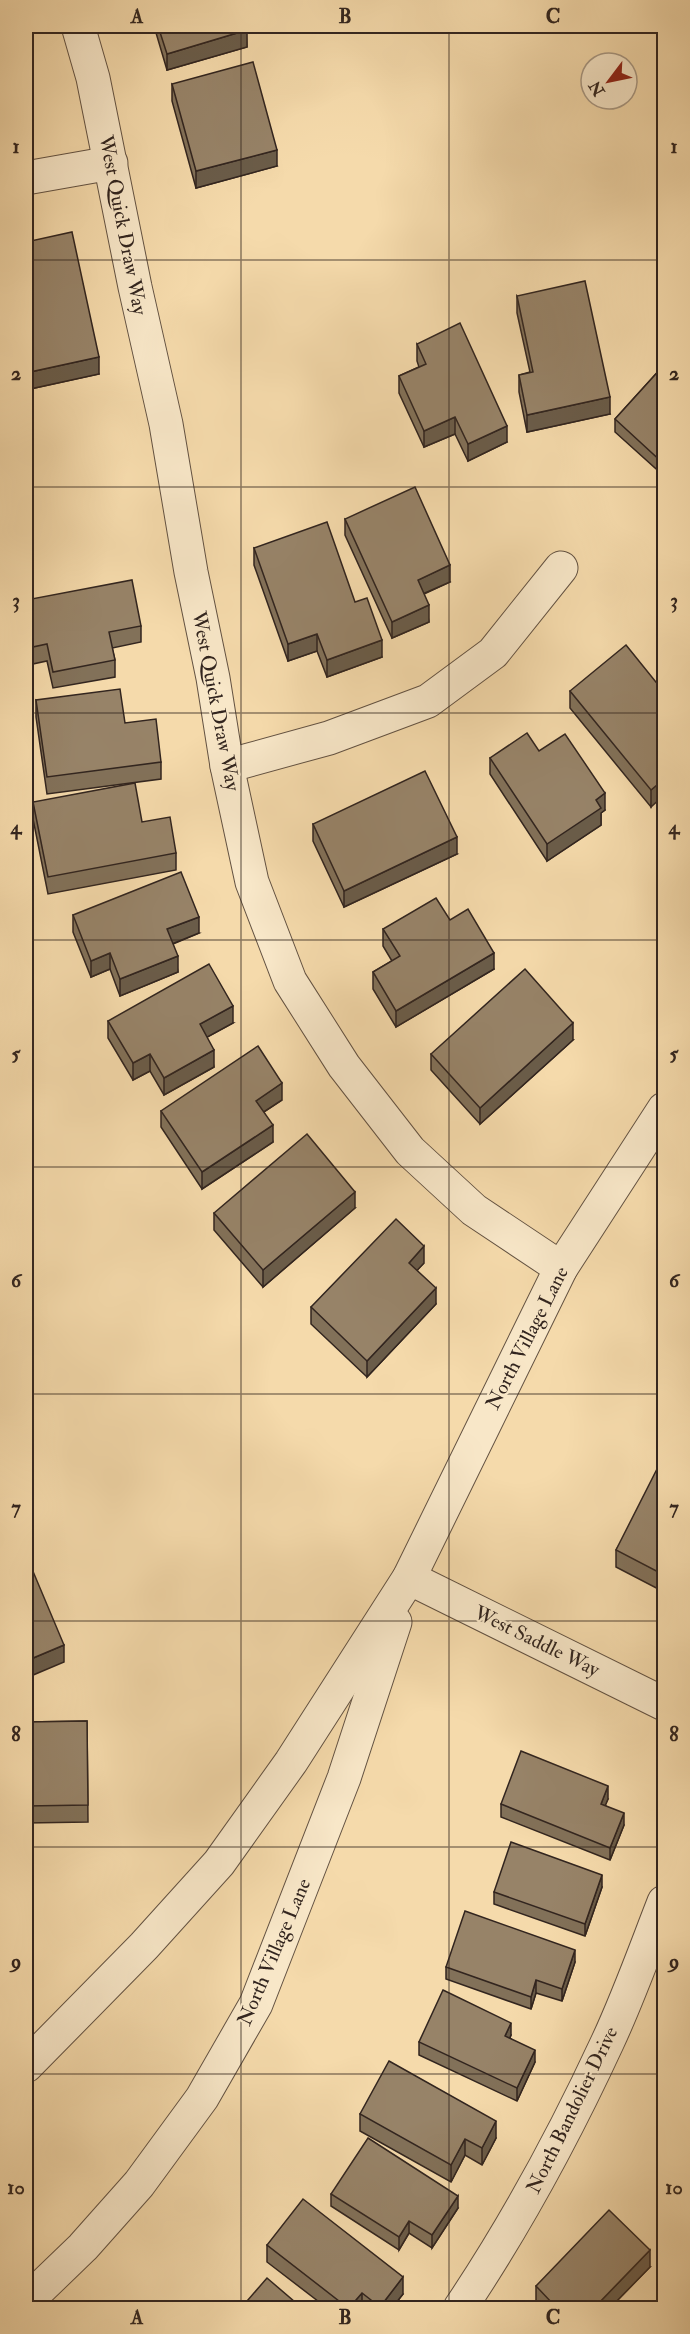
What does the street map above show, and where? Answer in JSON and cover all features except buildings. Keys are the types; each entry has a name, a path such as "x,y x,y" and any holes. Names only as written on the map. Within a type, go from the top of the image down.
{"street":[{"name":"West Quick Draw Way","path":"78,26 93,78 135,287 166,424 227,766 252,882 291,981 344,1066 411,1151 474,1210 561,1268"},
{"path":"26,178 111,163"},
{"path":"227,766 329,738 428,701 493,653 561,568"},
{"name":"North Village Lane","path":"26,2066 144,1946 219,1863 291,1762 409,1578 561,1268 664,1109"},
{"name":"North Village Lane","path":"26,2302 83,2247 139,2184 202,2098 256,2004 344,1778 409,1578"},
{"name":"West Saddle Way","path":"409,1578 664,1704"},
{"name":"North Bandolier Drive","path":"460,2308 501,2247 557,2147 609,2039 664,1902"}]}
